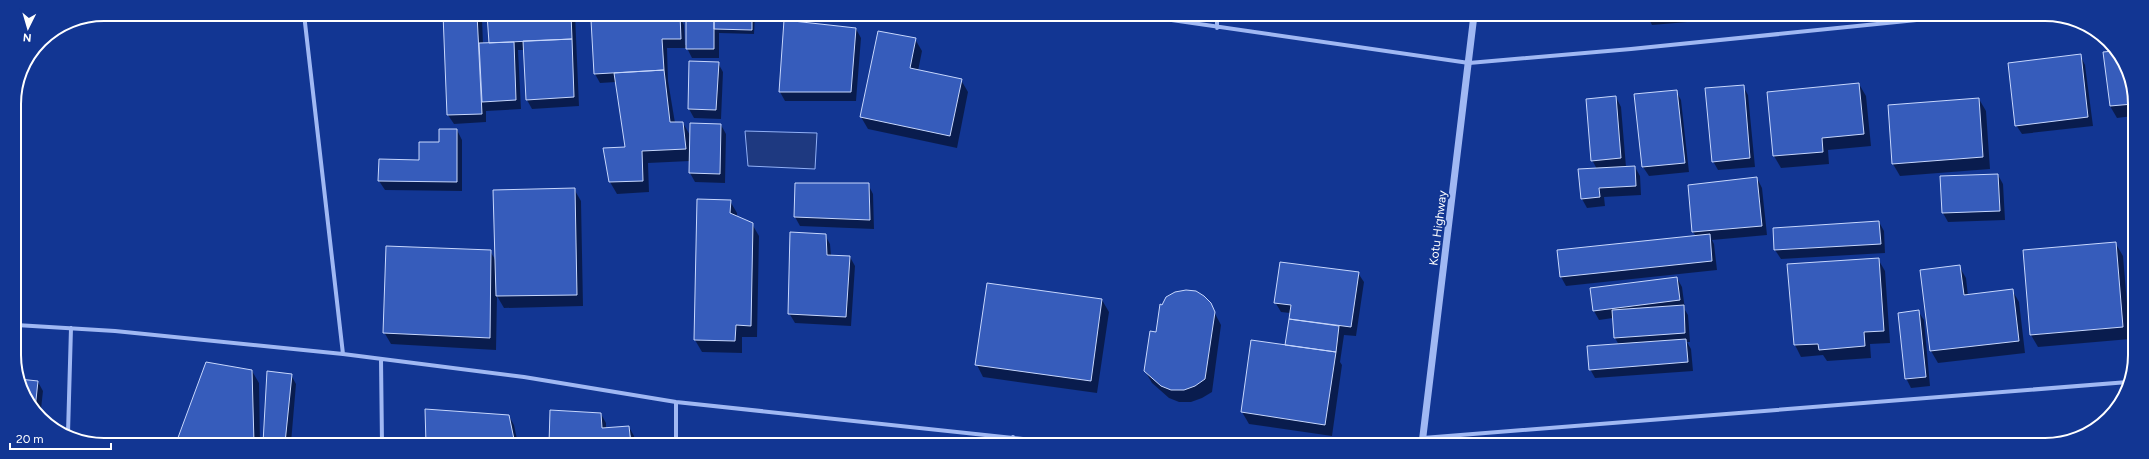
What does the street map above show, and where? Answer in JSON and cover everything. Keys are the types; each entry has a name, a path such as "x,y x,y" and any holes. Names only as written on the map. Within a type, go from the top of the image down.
{"street":[{"path":"305,21 343,354"},
{"path":"1174,21 1469,63 1631,49 1907,21"},
{"path":"1218,21 1218,28"},
{"name":"Kotu Highway","path":"1422,438 1473,21"},
{"path":"21,325 115,331 343,354 381,360 524,376 676,402 1021,438"},
{"path":"68,430 71,328"},
{"path":"381,360 382,438"},
{"path":"1458,438 2124,382"},
{"path":"676,402 676,438"}],"water":[{"path":"745,131 817,133 815,169 748,166"}],"building":[{"path":"443,21 477,21 482,114 447,115"},
{"path":"487,21 571,21 572,39 489,43"},
{"path":"591,21 680,21 681,39 662,39 664,70 594,74"},
{"path":"686,21 714,21 714,49 686,49"},
{"path":"714,21 752,21 752,30 714,29"},
{"path":"784,21 856,28 851,92 779,92"},
{"path":"878,31 916,38 910,68 962,79 950,136 860,117"},
{"path":"572,39 574,97 526,100 523,41"},
{"path":"514,42 516,100 482,102 479,43"},
{"path":"2109,51 2122,72 2128,104 2110,106 2103,52"},
{"path":"2081,54 2088,117 2015,126 2008,63"},
{"path":"689,61 719,62 716,110 688,109"},
{"path":"664,70 670,122 683,122 686,149 642,151 643,181 609,182 603,148 625,147 614,73"},
{"path":"1859,83 1864,134 1822,138 1823,152 1773,156 1767,92"},
{"path":"1744,85 1750,158 1712,162 1705,88"},
{"path":"1677,90 1685,163 1642,167 1634,94"},
{"path":"1616,96 1621,158 1591,161 1586,99"},
{"path":"1979,98 1983,157 1892,164 1888,105"},
{"path":"690,123 721,124 720,174 689,173"},
{"path":"439,129 457,129 457,182 378,181 379,159 419,160 419,142 439,142"},
{"path":"1635,166 1636,186 1599,188 1600,197 1581,199 1578,169"},
{"path":"1998,174 2000,211 1942,213 1940,176"},
{"path":"1757,177 1762,226 1692,232 1688,185"},
{"path":"795,183 869,183 870,220 794,217"},
{"path":"575,188 577,295 496,296 493,190"},
{"path":"697,199 731,200 730,213 753,223 751,326 736,325 735,341 694,340"},
{"path":"1879,221 1881,244 1774,250 1773,228"},
{"path":"790,232 826,234 827,255 850,256 846,317 788,314"},
{"path":"1710,234 1712,261 1560,277 1557,250"},
{"path":"2116,242 2123,327 2030,335 2023,250"},
{"path":"386,246 491,250 490,338 383,333"},
{"path":"1879,258 1884,331 1864,332 1865,346 1819,350 1818,344 1794,345 1787,264"},
{"path":"1280,262 1359,272 1351,327 1289,319 1291,305 1274,303"},
{"path":"1960,265 1964,295 2013,289 2019,341 1930,351 1920,270"},
{"path":"1677,277 1680,300 1593,311 1590,288"},
{"path":"987,283 1102,299 1091,381 975,365"},
{"path":"1186,290 1196,291 1204,296 1211,303 1215,312 1205,379 1195,386 1184,390 1171,390 1161,386 1144,371 1150,331 1156,332 1160,304 1162,305 1166,297 1175,292"},
{"path":"1684,305 1685,333 1614,338 1612,310"},
{"path":"1919,310 1926,377 1905,379 1898,313"},
{"path":"1289,319 1339,326 1336,352 1285,345"},
{"path":"1686,339 1688,362 1589,370 1587,346"},
{"path":"1251,340 1336,352 1325,425 1241,412"},
{"path":"206,362 252,370 254,438 178,438"},
{"path":"267,371 292,374 286,438 263,438"},
{"path":"25,380 38,381 36,402 27,387"},
{"path":"425,409 509,415 514,438 426,438"},
{"path":"550,410 601,413 602,428 629,426 630,438 549,438"}]}
